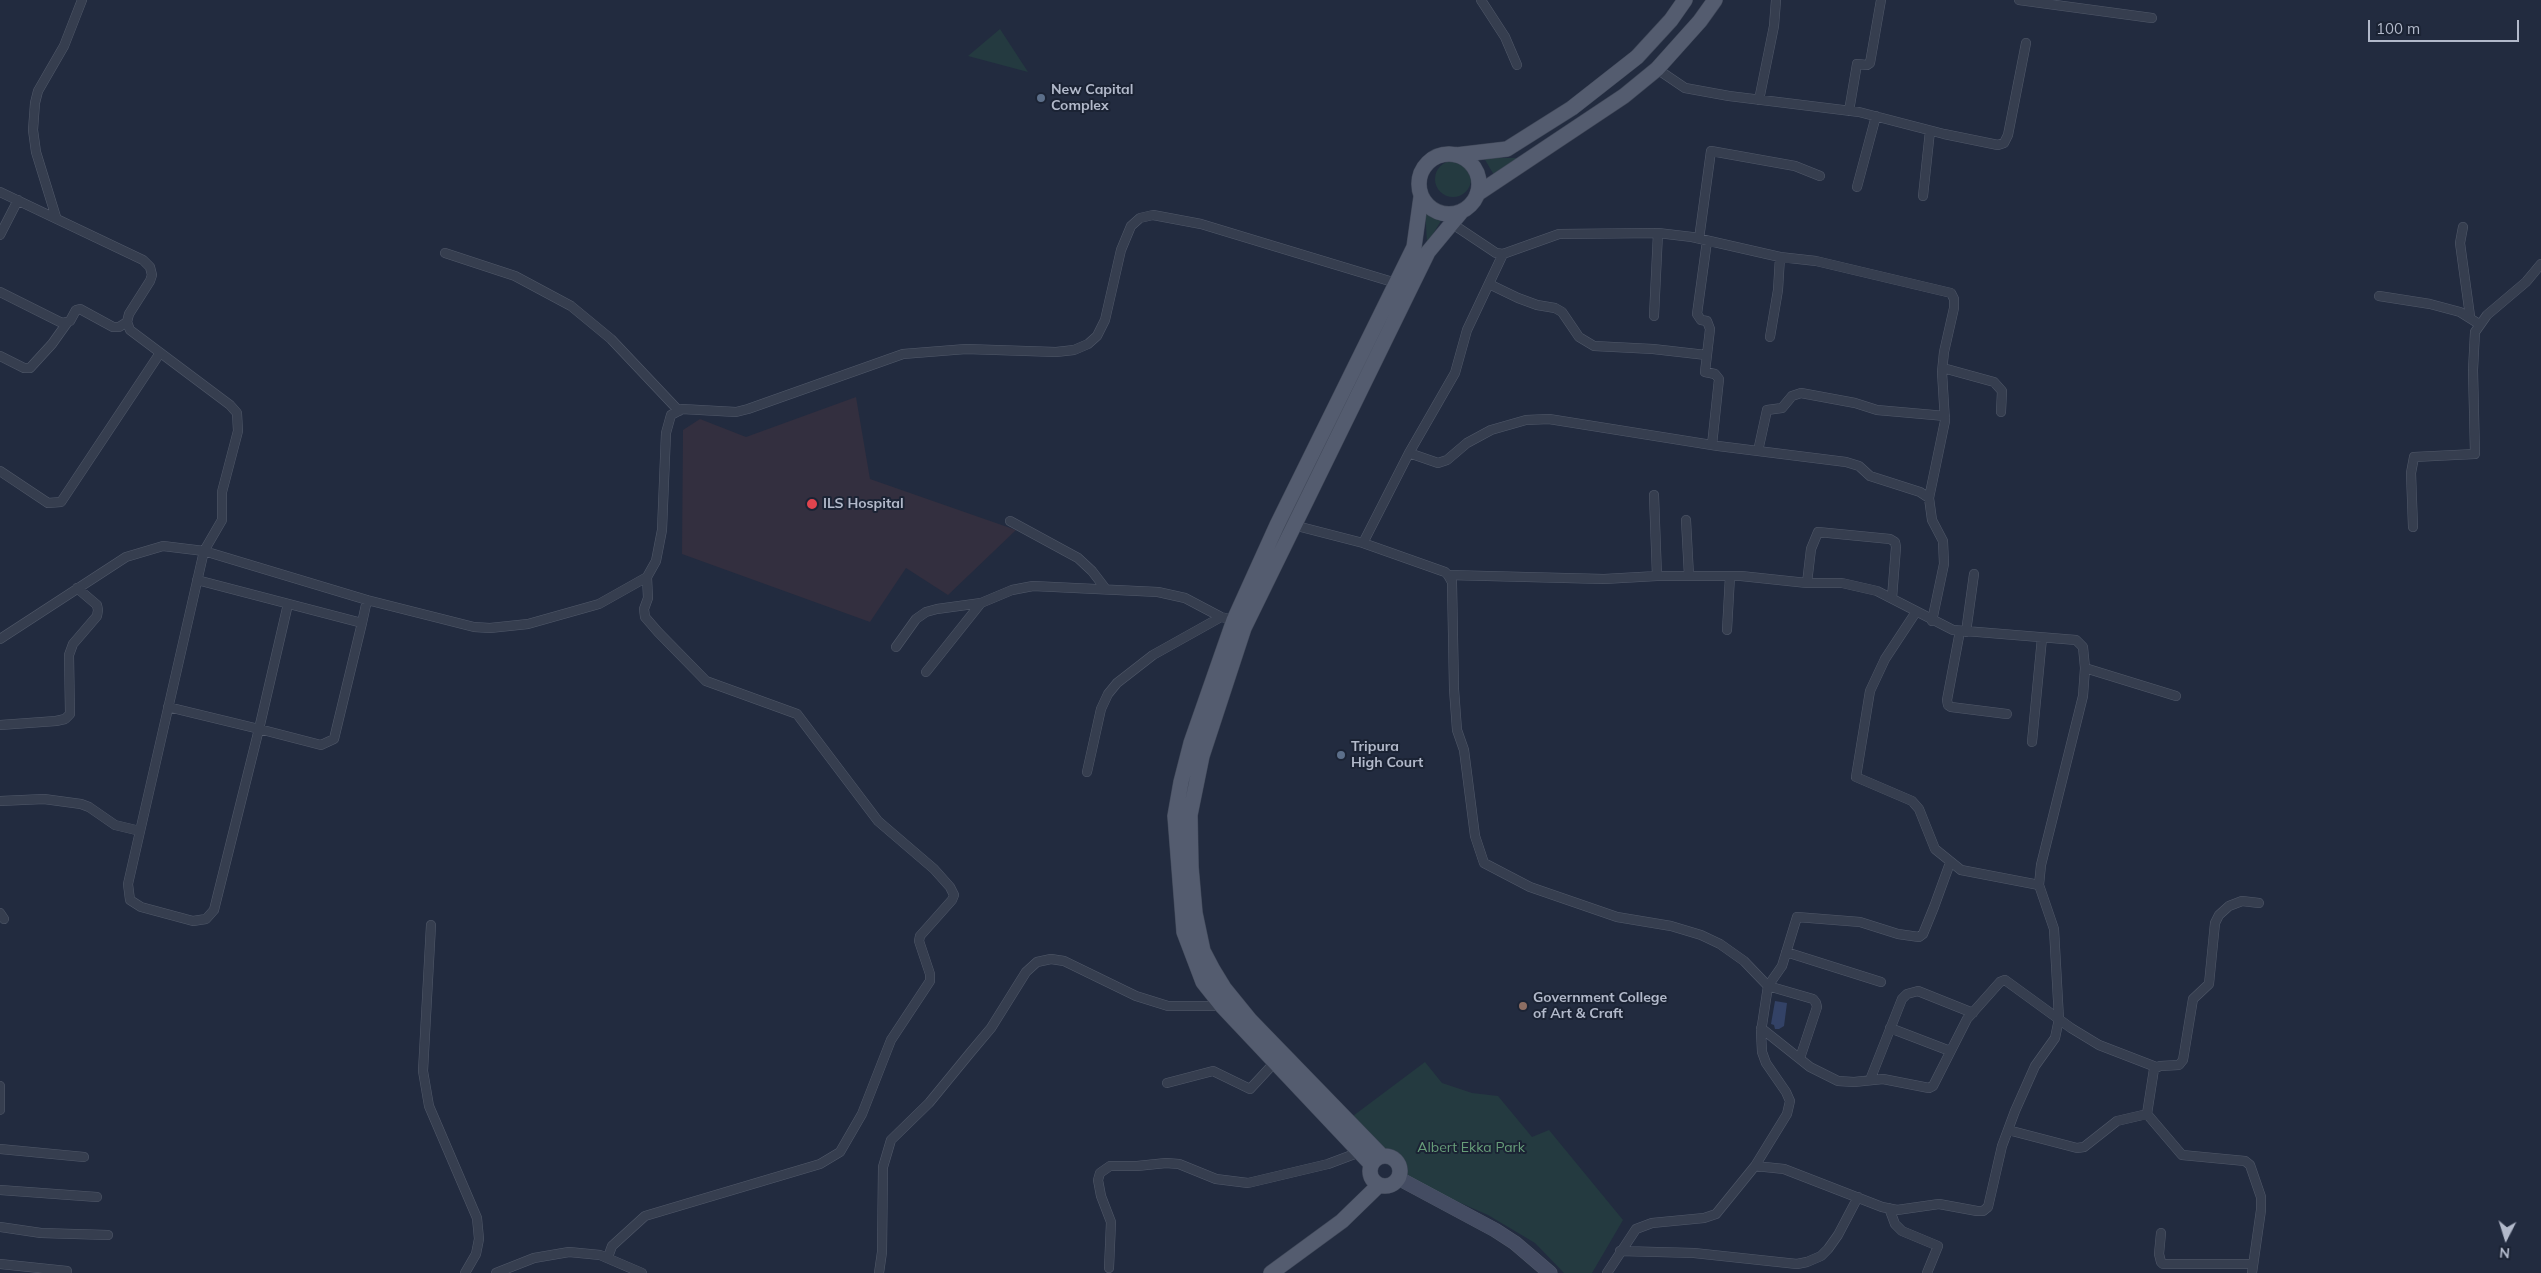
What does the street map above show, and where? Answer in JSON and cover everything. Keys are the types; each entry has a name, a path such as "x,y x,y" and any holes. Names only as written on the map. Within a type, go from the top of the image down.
{"main road":[{"path":"1376,1160 1372,1178 1380,1185 1388,1185 1398,1178 1398,1164 1391,1157 1376,1160 1360,1152 1222,1006 1203,982 1184,932 1176,816 1181,782 1191,743 1227,619 1277,525 1414,248 1421,197 1419,178 1428,162 1446,154 1456,155 1507,149 1572,108 1637,57 1671,20 1685,0"},
{"path":"1376,1160 1250,1020 1224,988 1203,952 1195,913 1191,867 1190,815 1198,771 1244,628 1428,252 1477,194 1624,96 1658,69 1700,21 1715,0"},
{"path":"1456,155 1469,162 1478,174 1477,194"},
{"path":"1421,197 1435,210 1443,213 1462,211"},
{"path":"1271,1273 1342,1221 1380,1185"}],"street":[{"path":"56,217 36,152 33,130 35,103 38,91 64,46 82,0"},
{"path":"1480,0 1505,37 1517,64"},
{"path":"1759,100 1774,26 1776,0"},
{"path":"1849,111 1857,64 1867,65 1870,63 1881,0"},
{"path":"2019,0 2152,18"},
{"path":"1658,69 1685,88 1759,100 1849,111 1998,145 2004,143 2026,43"},
{"path":"1857,188 1876,116"},
{"path":"1923,196 1930,130"},
{"path":"1712,445 1719,379 1715,374 1706,372 1706,355 1710,329 1707,321 1701,320 1697,314 1711,151 1795,166 1820,176"},
{"path":"0,192 143,260 150,267 152,274 127,322 118,327 113,327 80,309 76,310 52,344 30,368 24,368 0,356"},
{"path":"0,235 18,200"},
{"path":"0,639 126,557 146,549 163,546 204,551 367,600 474,627 506,627 562,616 599,604 647,577 656,561 662,530 666,432 672,415 679,411 695,408 736,412 748,409 903,354 966,349 1056,352 1074,350 1088,344 1097,336 1105,320 1121,250 1131,226 1140,218 1153,215 1201,224 1396,283"},
{"path":"1451,223 1496,253 1503,254 1559,234 1658,233 1825,263 1951,293 1954,299 1954,308 1942,368 1945,416 1929,498 1932,520 1943,541 1944,564 1932,621"},
{"path":"2463,227 2460,243 2470,316"},
{"path":"1654,316 1658,233"},
{"path":"445,253 515,276 571,306 611,340 679,411"},
{"path":"1363,543 1409,453 1455,373 1467,330 1503,254"},
{"path":"1770,337 1778,290 1780,256"},
{"path":"2413,527 2411,473 2414,457 2474,455 2476,452 2473,370 2476,332 2480,324 2526,282 2541,264"},
{"path":"1489,284 1518,298 1537,305 1555,308 1562,312 1580,336 1594,346 1661,349 1706,355"},
{"path":"0,292 56,322 67,323"},
{"path":"2379,296 2430,304 2470,316 2480,324"},
{"path":"127,322 130,330 230,405 236,413 238,431 222,492 222,520 204,551 128,884 130,900 141,907 193,920 206,919 214,910 288,604"},
{"path":"0,471 48,503 61,502 160,352"},
{"path":"1942,368 1994,382 2002,391 2001,412"},
{"path":"1758,451 1767,410 1782,408 1792,396 1801,393 1855,403 1877,410 1945,416"},
{"path":"1409,453 1438,463 1447,460 1467,444 1491,430 1526,420 1549,419 1712,445 1846,462 1859,466 1870,476 1920,492 1929,498"},
{"path":"1654,495 1657,576"},
{"path":"1686,520 1688,576"},
{"path":"1010,521 1078,558 1092,571 1104,588"},
{"path":"1293,525 1363,543 1445,572 1452,582 1454,689 1457,730 1464,750 1475,836 1484,864 1530,887 1617,917 1671,926 1701,935 1720,944 1744,961 1768,986 1812,998 1817,1007 1800,1058"},
{"path":"1807,583 1812,549 1818,532 1890,539 1895,542 1896,547 1892,598"},
{"path":"1974,574 1948,705 2006,714"},
{"path":"1448,575 1604,579 1657,576 1730,576 1807,583 1842,583 1877,591 1932,621 1963,632 2079,641 2083,647 2085,668 2083,696 2041,865 2039,885 2054,929 2059,1019 2054,1038 2025,1084 1992,1180 1988,1207 1983,1211 1939,1204 1897,1210 1784,1169 1755,1166"},
{"path":"1727,630 1730,576"},
{"path":"608,1257 612,1246 645,1216 820,1164 840,1152 862,1114 892,1040 930,981 929,969 919,941 920,936 952,900 954,895 950,887 934,869 878,821 797,714 706,681 658,632 645,617 644,609 648,598 647,577"},
{"path":"198,580 362,623"},
{"path":"896,647 916,620 926,612 937,608 981,603 1012,590 1033,586 1158,592 1185,598 1227,619"},
{"path":"0,725 56,721 65,719 70,714 69,655 73,644 97,616 98,610 96,605 77,588"},
{"path":"168,707 321,745 334,739 367,600"},
{"path":"926,672 981,603"},
{"path":"1916,612 1885,659 1870,691 1856,777 1912,801 1919,809 1931,842 1950,863 1971,873 2039,885"},
{"path":"1087,772 1101,709 1108,694 1117,683 1153,655 1227,619"},
{"path":"2032,742 2042,638"},
{"path":"2085,668 2176,696"},
{"path":"0,801 44,799 69,802 89,807 115,825 140,831"},
{"path":"1606,1273 1636,1230 1667,1220 1704,1218 1716,1214 1755,1166 1787,1114 1790,1101 1762,1052 1762,1028 1768,986 1782,966 1795,920 1802,916 1860,922 1898,934 1919,937 1923,934 1950,863"},
{"path":"1762,1028 1810,1067 1838,1081 1883,1078 1929,1088 1932,1086 1973,1013 2000,982 2005,980 2099,1045 2156,1067 2179,1065 2183,1060 2193,999 2209,984 2215,923 2218,915 2229,906 2242,901 2259,903"},
{"path":"430,925 423,1071 429,1106 477,1218 479,1239 476,1254 465,1273"},
{"path":"1786,952 1881,982"},
{"path":"879,1273 883,1167 890,1140 929,1103 981,1041 1000,1015 1026,972 1037,962 1050,959 1064,961 1136,996 1168,1006 1222,1006"},
{"path":"1870,1080 1902,999 1912,991 1973,1013"},
{"path":"1890,1028 1950,1051"},
{"path":"1167,1083 1213,1071 1250,1088 1275,1062"},
{"path":"2156,1067 2154,1069 2147,1114 2182,1155 2245,1161 2250,1165 2261,1198 2253,1268 2163,1264 2159,1260 2161,1233"},
{"path":"0,1086 0,1110"},
{"path":"2008,1130 2077,1148 2084,1147 2117,1121 2147,1114"},
{"path":"0,1149 84,1157"},
{"path":"1109,1268 1111,1222 1101,1196 1098,1180 1100,1173 1110,1166 1137,1166 1166,1162 1179,1164 1216,1179 1248,1183 1328,1164 1360,1152"},
{"path":"1398,1178 1495,1230 1515,1243 1550,1273"},
{"path":"0,1190 97,1197"},
{"path":"1620,1252 1694,1253 1797,1264 1807,1262 1821,1256 1828,1249 1838,1235 1858,1197"},
{"path":"1889,1208 1895,1224 1902,1231 1938,1246 1927,1273"},
{"path":"0,1227 41,1233 108,1235"},
{"path":"496,1273 534,1258 569,1252 608,1257 642,1273"},
{"path":"0,1264 67,1271"}],"shaded area":[{"name":"ILS Hospital","path":"856,397 870,479 1016,530 948,595 906,568 870,622 682,554 683,430 700,419 746,437"}],"green space":[{"path":"1000,29 1028,72 968,56"},
{"path":"1484,158 1518,158 1494,175"},
{"path":"1453,161 1466,166 1471,179 1466,192 1453,197 1440,192 1435,179 1440,166"},
{"path":"1424,211 1442,219 1427,244 1426,225"},
{"name":"Albert Ekka Park","path":"1425,1062 1442,1083 1472,1093 1498,1096 1532,1137 1549,1130 1623,1220 1592,1273 1564,1273 1535,1243 1488,1215 1413,1182 1388,1165 1366,1143 1349,1119"}],"water":[{"path":"1775,1001 1787,1003 1784,1026 1779,1029 1775,1029 1774,1025 1771,1024"}],"place":[{"name":"New Capital Complex","path":"1041,98"},
{"name":"ILS Hospital","path":"812,504"},
{"name":"Tripura High Court","path":"1341,755"},
{"name":"Government College of Art & Craft","path":"1523,1006"}]}
